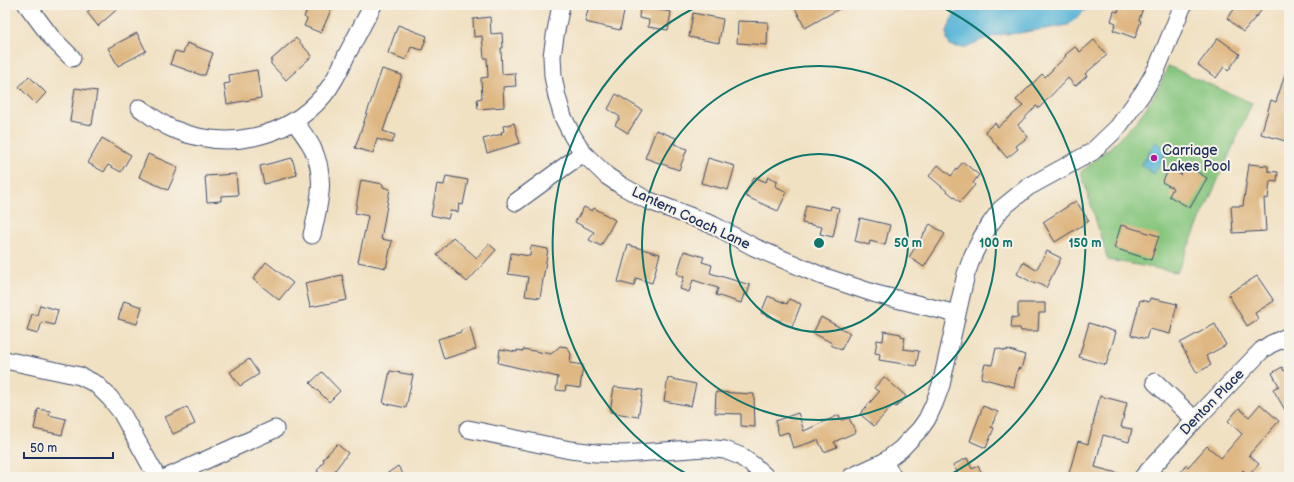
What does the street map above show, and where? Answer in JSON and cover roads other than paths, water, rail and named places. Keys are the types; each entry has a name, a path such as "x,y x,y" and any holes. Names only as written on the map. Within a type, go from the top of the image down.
{"street":[{"path":"27,5 51,37 72,58"},
{"path":"140,108 156,120 173,129 193,136 214,139 241,140 273,131 294,121 324,95 336,76 373,5"},
{"name":"Lantern Coach Lane","path":"561,5 554,36 552,56 557,97 563,117 583,153 607,176 647,200 713,225 754,247 787,262 841,283 876,294 957,314"},
{"path":"851,477 884,462 901,449 920,429 934,404 941,385 966,274 972,255 991,223 1002,210 1028,187 1092,152 1118,127 1139,98 1157,68 1183,5"},
{"path":"294,121 311,146 320,169 321,186 312,235"},
{"path":"516,202 583,153"},
{"name":"Denton Place","path":"1143,477 1262,350 1289,336"},
{"path":"5,360 80,376 96,384 121,412 157,477"},
{"path":"1154,382 1195,420"},
{"path":"168,477 275,429"},
{"path":"468,429 570,450 596,453 624,454 705,448 725,450 740,456 766,477"},
{"path":"884,462 893,477"}],"water":[{"path":"961,5 1091,5 1068,25 1019,33 1003,34 981,40 969,47 957,47 950,45 947,40 947,32 951,20"},
{"name":"Carriage Lakes Pool","path":"1155,142 1168,150 1154,174 1141,165"},
{"path":"1289,451 1289,476 1283,458"}],"place":[{"name":"Carriage Lakes Pool","path":"1154,158"}]}
